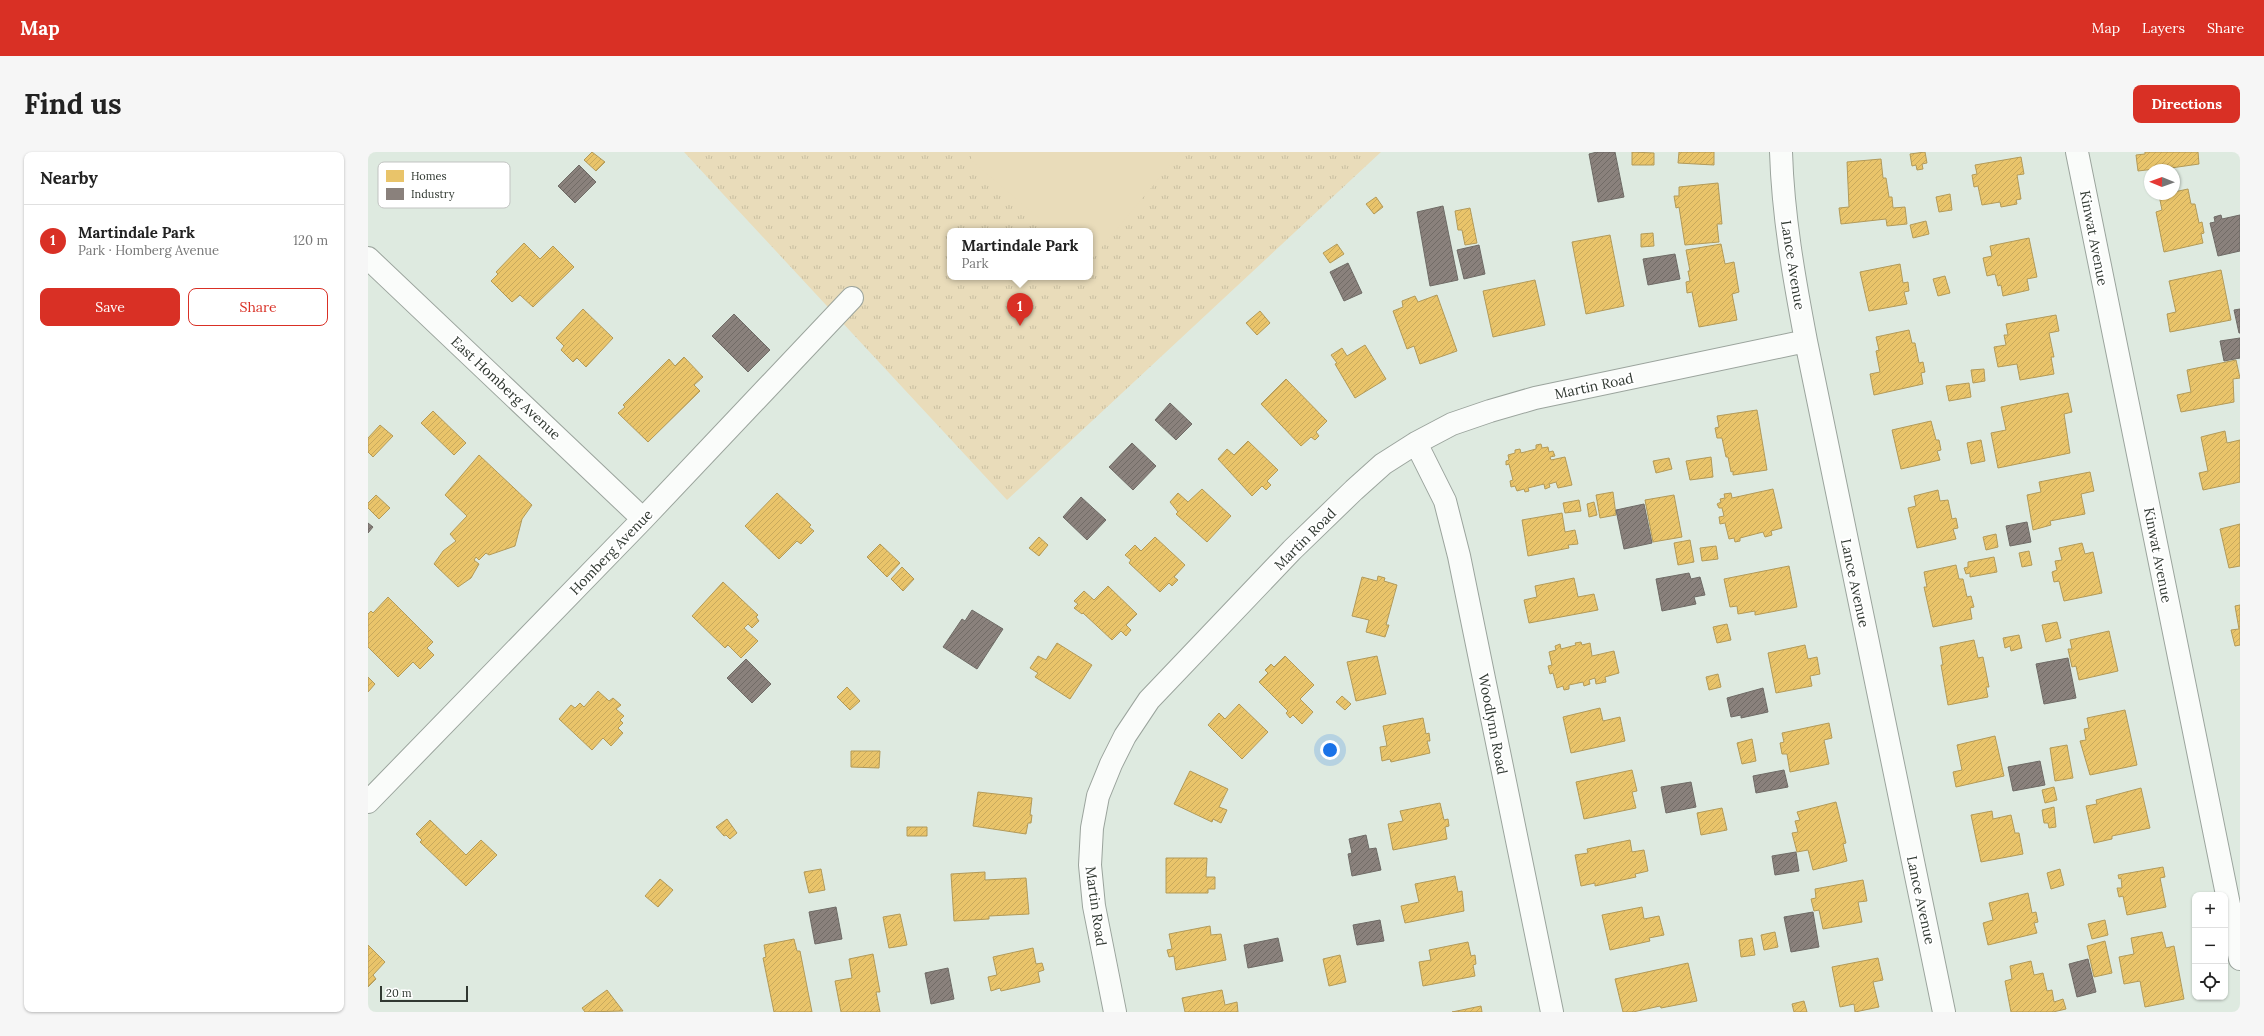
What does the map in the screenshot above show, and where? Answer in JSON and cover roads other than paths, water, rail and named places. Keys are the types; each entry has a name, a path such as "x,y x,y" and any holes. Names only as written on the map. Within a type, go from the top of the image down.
{"street":[{"name":"Lance Avenue","path":"1781,152 1782,187 1788,244 1806,341 1944,1012"},
{"name":"Kinwat Avenue","path":"2077,152 2240,959"},
{"name":"East Homberg Avenue","path":"368,258 643,519"},
{"name":"Homberg Avenue","path":"368,802 643,519 852,298"},
{"name":"Martin Road","path":"1115,1012 1094,906 1090,865 1092,828 1098,796 1111,764 1125,736 1149,700 1292,550 1377,469 1416,443 1452,424 1535,398 1806,341"},
{"name":"Woodlynn Road","path":"1416,443 1445,501 1459,556 1552,1012"}],"place":[{"name":"Martindale Park","path":"1020,326"}]}
